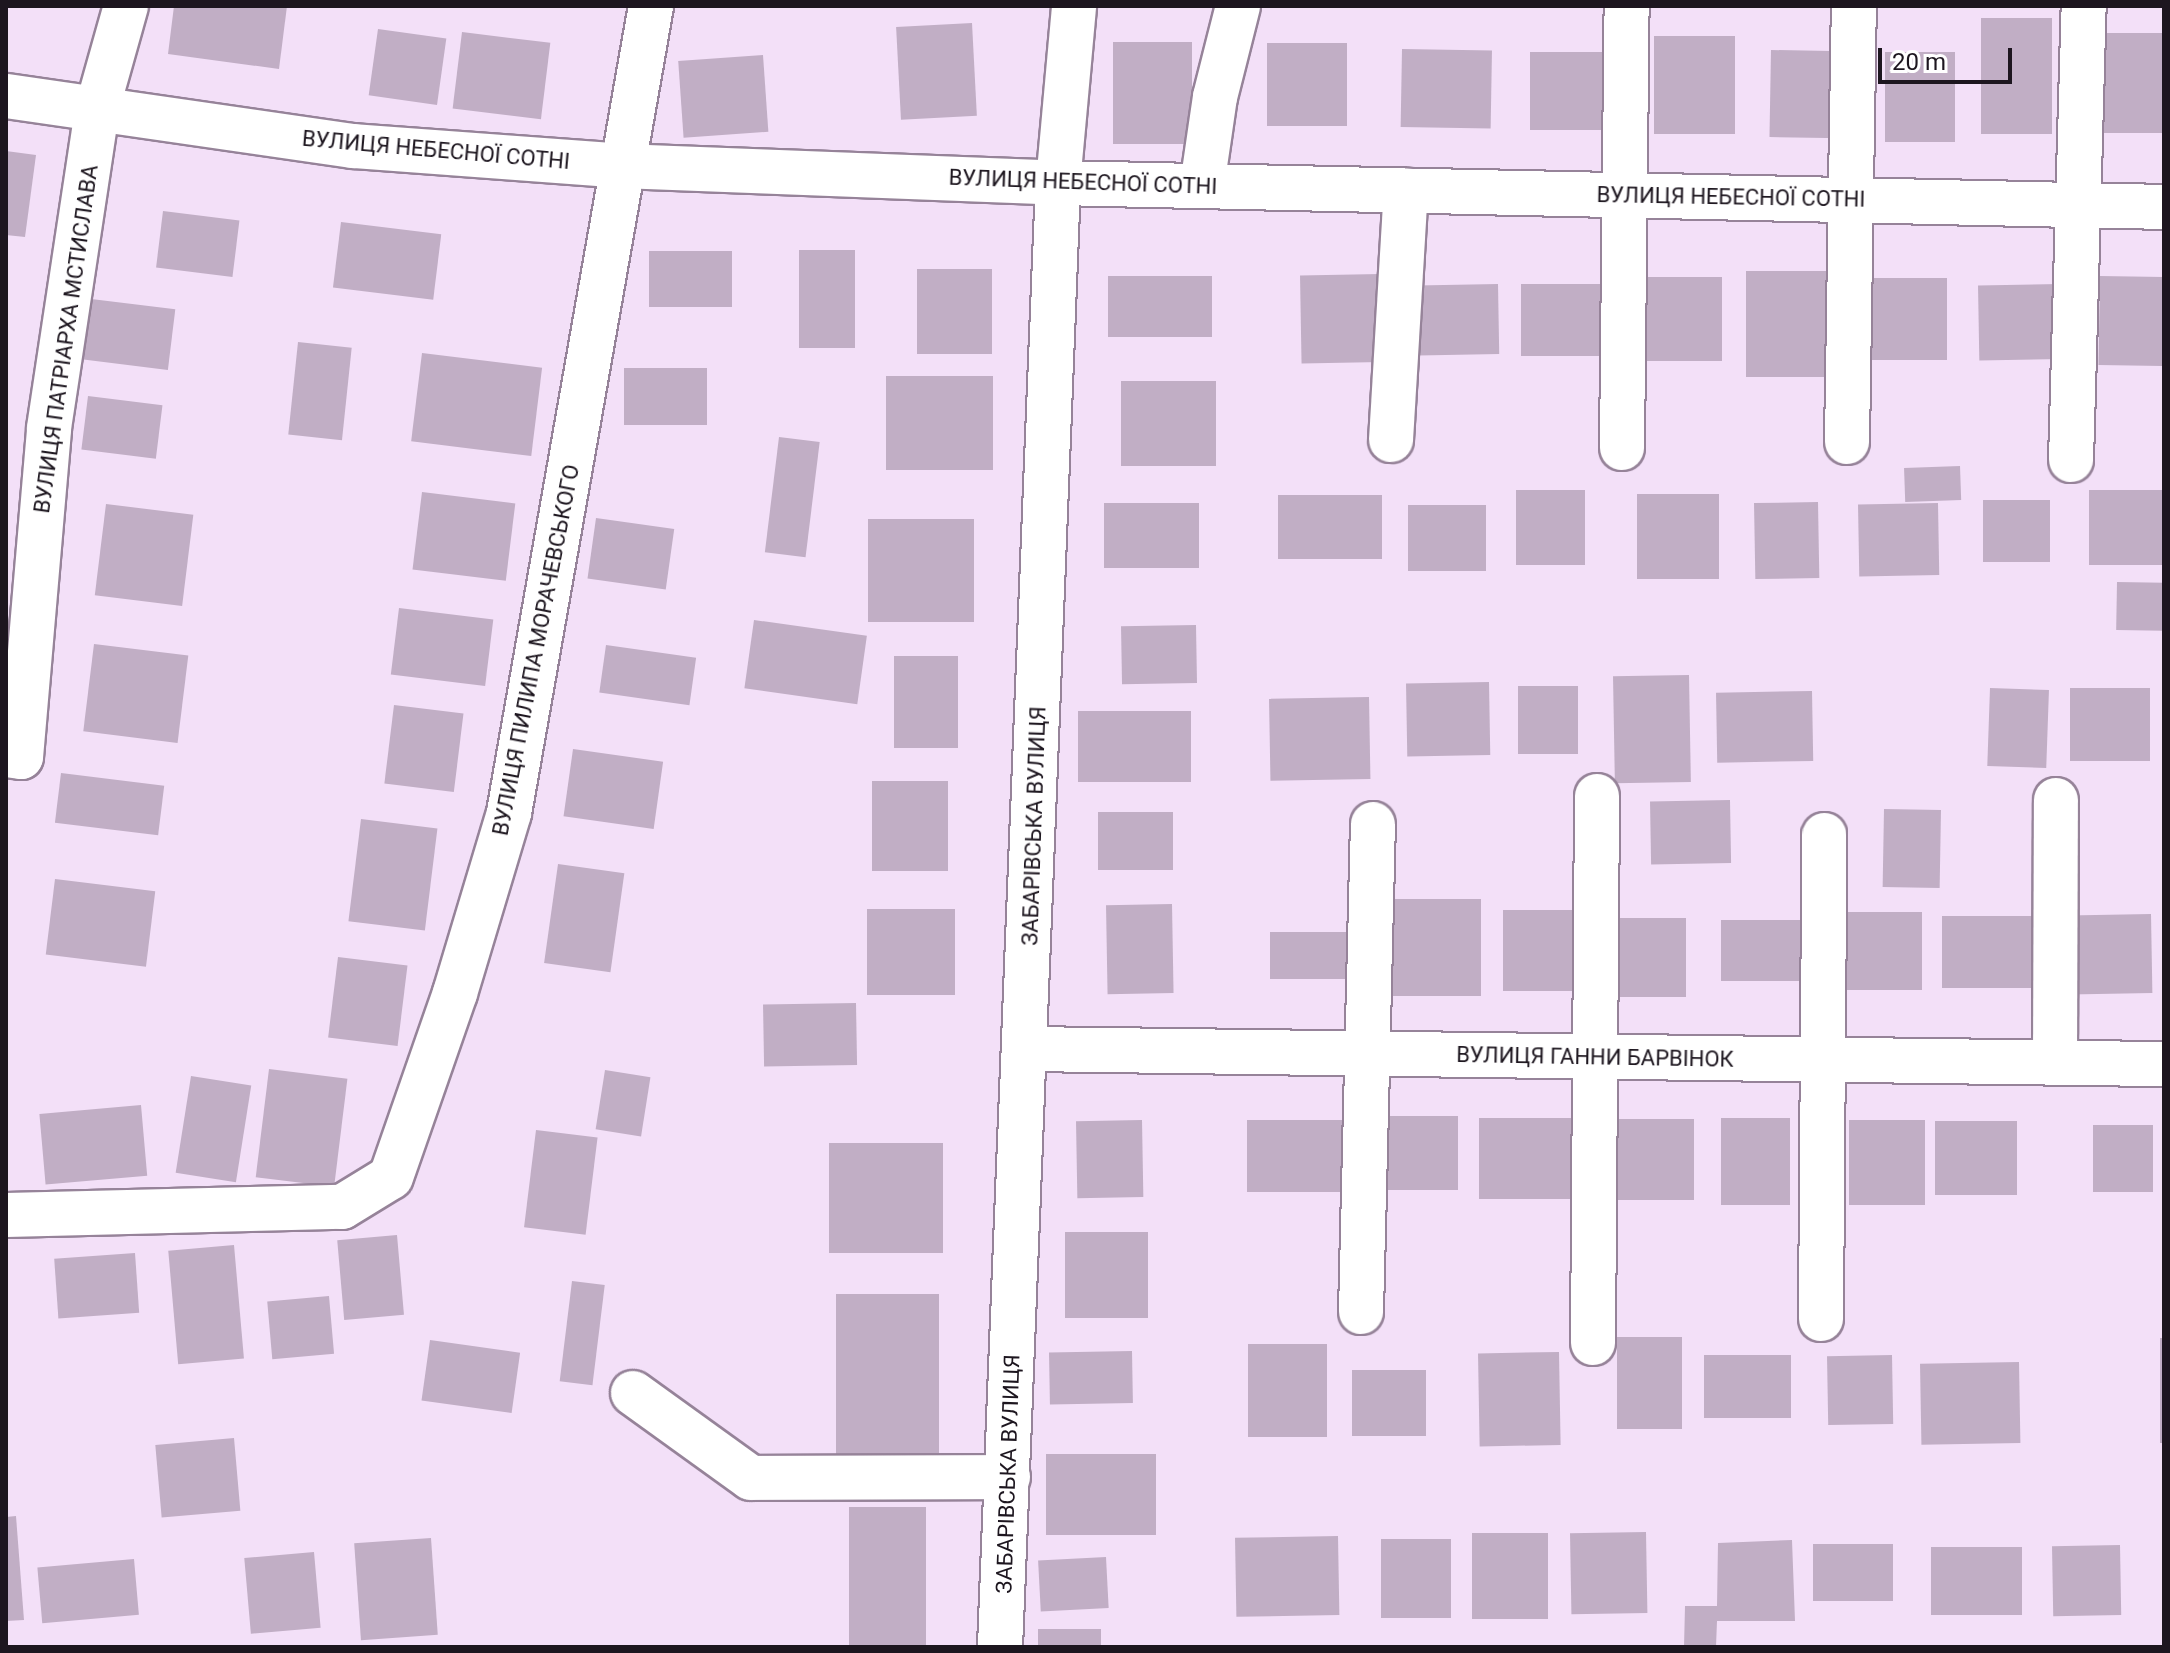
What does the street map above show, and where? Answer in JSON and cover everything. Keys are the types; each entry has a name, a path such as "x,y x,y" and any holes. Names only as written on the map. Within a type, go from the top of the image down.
{"street":[{"name":"ВУЛИЦЯ ПАТРІАРХА МСТИСЛАВА","path":"6,755 21,757 49,428 97,109 126,6"},
{"name":"ВУЛИЦЯ ПИЛИПА МОРАЧЕВСЬКОГО","path":"6,1215 342,1207 391,1177 450,1008 509,813 651,6"},
{"name":"ЗАБАРІВСЬКА ВУЛИЦЯ","path":"1000,1647 1058,183 1074,6"},
{"path":"1202,186 1215,97 1238,6"},
{"path":"1622,448 1627,6"},
{"path":"1847,442 1854,200 1854,6"},
{"path":"2071,460 2084,6"},
{"name":"ВУЛИЦЯ НЕБЕСНОЇ СОТНІ","path":"6,96 353,146 623,166 1058,183 2164,207"},
{"path":"1391,440 1406,190"},
{"path":"1593,1343 1597,796"},
{"path":"2055,1063 2056,800"},
{"path":"1361,1312 1370,1054 1373,824"},
{"path":"1821,1319 1824,835"},
{"name":"ВУЛИЦЯ ГАННИ БАРВІНОК","path":"1026,1049 2164,1064"},
{"path":"633,1393 751,1478 1008,1477"}],"building":[{"path":"174,6 287,6 279,69 168,54"},
{"path":"1981,18 2052,18 2052,134 1981,134"},
{"path":"972,23 977,116 901,120 896,27"},
{"path":"378,29 446,39 437,105 369,95"},
{"path":"462,32 550,43 541,119 453,108"},
{"path":"2096,33 2164,33 2164,133 2096,133"},
{"path":"1654,36 1735,36 1735,134 1654,134"},
{"path":"1113,42 1192,42 1192,144 1113,144"},
{"path":"1267,43 1347,43 1347,126 1267,126"},
{"path":"1402,49 1492,51 1491,129 1401,127"},
{"path":"1771,50 1844,51 1842,138 1769,137"},
{"path":"1530,52 1602,52 1602,130 1530,130"},
{"path":"1885,52 1955,52 1955,142 1885,142"},
{"path":"763,55 768,132 684,138 678,61"},
{"path":"6,151 36,155 25,237 6,235"},
{"path":"163,211 239,220 232,277 156,268"},
{"path":"341,222 441,234 433,300 333,288"},
{"path":"799,250 855,250 855,348 799,348"},
{"path":"649,251 732,251 732,307 649,307"},
{"path":"917,269 992,269 992,354 917,354"},
{"path":"1746,271 1836,271 1836,377 1746,377"},
{"path":"1380,274 1382,362 1302,363 1300,275"},
{"path":"1108,276 1212,276 1212,337 1108,337"},
{"path":"2100,276 2164,277 2162,366 2098,365"},
{"path":"1638,277 1722,277 1722,361 1638,361"},
{"path":"1866,278 1947,278 1947,360 1866,360"},
{"path":"1498,284 1499,354 1418,355 1417,285"},
{"path":"1521,284 1611,284 1611,356 1521,356"},
{"path":"2060,284 2061,359 1979,360 1978,285"},
{"path":"83,298 175,309 168,370 76,359"},
{"path":"298,342 352,348 342,440 288,434"},
{"path":"422,353 542,368 531,456 411,441"},
{"path":"624,368 707,368 707,425 624,425"},
{"path":"886,376 993,376 993,470 886,470"},
{"path":"1121,381 1216,381 1216,466 1121,466"},
{"path":"88,396 162,405 156,459 81,450"},
{"path":"779,437 820,442 806,557 765,552"},
{"path":"1960,466 1961,500 1905,502 1904,468"},
{"path":"1516,490 1585,490 1585,565 1516,565"},
{"path":"2089,490 2164,490 2164,565 2089,565"},
{"path":"422,492 515,503 506,581 412,569"},
{"path":"1637,494 1719,494 1719,579 1637,579"},
{"path":"1278,495 1382,495 1382,559 1278,559"},
{"path":"1983,500 2050,500 2050,562 1983,562"},
{"path":"1818,502 1819,578 1755,579 1754,503"},
{"path":"1104,503 1199,503 1199,568 1104,568"},
{"path":"1938,503 1939,575 1859,576 1858,504"},
{"path":"106,504 193,515 182,606 95,595"},
{"path":"1408,505 1486,505 1486,571 1408,571"},
{"path":"596,518 674,529 666,589 588,578"},
{"path":"868,519 974,519 974,622 868,622"},
{"path":"2117,582 2164,583 2163,631 2116,630"},
{"path":"399,608 493,620 485,686 391,675"},
{"path":"754,620 867,636 857,704 744,688"},
{"path":"1196,625 1197,683 1122,684 1121,626"},
{"path":"94,644 188,656 178,743 83,731"},
{"path":"606,645 696,658 689,705 599,693"},
{"path":"894,656 958,656 958,748 894,748"},
{"path":"1689,675 1691,782 1615,783 1613,676"},
{"path":"1489,682 1490,755 1407,756 1406,683"},
{"path":"1518,686 1578,686 1578,754 1518,754"},
{"path":"1990,688 2049,690 2046,768 1987,766"},
{"path":"2070,688 2150,688 2150,761 2070,761"},
{"path":"1812,691 1813,761 1717,763 1716,693"},
{"path":"1369,697 1370,779 1270,781 1269,699"},
{"path":"394,705 463,714 454,792 384,783"},
{"path":"1078,711 1191,711 1191,782 1078,782"},
{"path":"573,749 663,762 654,829 564,816"},
{"path":"61,773 164,786 158,835 55,823"},
{"path":"872,781 948,781 948,871 872,871"},
{"path":"1730,800 1731,863 1651,864 1650,801"},
{"path":"1884,809 1941,810 1940,888 1883,887"},
{"path":"1098,812 1173,812 1173,870 1098,870"},
{"path":"361,819 437,828 425,931 348,921"},
{"path":"558,864 624,873 610,972 544,963"},
{"path":"55,879 155,891 146,967 46,954"},
{"path":"1383,899 1481,899 1481,996 1383,996"},
{"path":"1172,904 1174,993 1108,994 1106,905"},
{"path":"867,909 955,909 955,995 867,995"},
{"path":"1503,910 1572,910 1572,991 1503,991"},
{"path":"1830,912 1922,912 1922,990 1830,990"},
{"path":"2151,914 2152,993 2069,994 2068,915"},
{"path":"1942,916 2034,916 2034,988 1942,988"},
{"path":"1609,918 1686,918 1686,997 1609,997"},
{"path":"1721,920 1804,920 1804,981 1721,981"},
{"path":"1270,932 1355,932 1355,979 1270,979"},
{"path":"338,957 407,966 398,1046 328,1037"},
{"path":"856,1003 857,1065 764,1067 763,1005"},
{"path":"269,1069 347,1079 334,1187 256,1177"},
{"path":"605,1070 650,1077 641,1136 596,1129"},
{"path":"191,1076 251,1086 236,1182 176,1173"},
{"path":"141,1105 147,1176 46,1185 39,1114"},
{"path":"1386,1116 1458,1116 1458,1190 1386,1190"},
{"path":"1479,1118 1576,1118 1576,1199 1479,1199"},
{"path":"1721,1118 1790,1118 1790,1205 1721,1205"},
{"path":"1618,1119 1694,1119 1694,1200 1618,1200"},
{"path":"1142,1120 1143,1197 1077,1198 1076,1121"},
{"path":"1247,1120 1343,1120 1343,1192 1247,1192"},
{"path":"1849,1120 1925,1120 1925,1205 1849,1205"},
{"path":"1935,1121 2017,1121 2017,1195 1935,1195"},
{"path":"2093,1125 2153,1125 2153,1192 2093,1192"},
{"path":"536,1130 598,1138 586,1235 524,1227"},
{"path":"829,1143 943,1143 943,1253 829,1253"},
{"path":"1065,1232 1148,1232 1148,1318 1065,1318"},
{"path":"397,1235 404,1315 344,1320 337,1240"},
{"path":"234,1245 244,1359 178,1364 168,1251"},
{"path":"135,1253 139,1313 58,1319 54,1259"},
{"path":"572,1281 605,1285 592,1385 560,1381"},
{"path":"836,1294 939,1294 939,1469 836,1469"},
{"path":"329,1296 334,1354 272,1359 267,1301"},
{"path":"1617,1337 1682,1337 1682,1429 1617,1429"},
{"path":"2160,1338 2164,1338 2164,1443 2160,1443"},
{"path":"430,1340 520,1353 512,1413 422,1400"},
{"path":"1248,1344 1327,1344 1327,1437 1248,1437"},
{"path":"1132,1351 1133,1403 1050,1404 1049,1352"},
{"path":"1559,1352 1561,1445 1480,1446 1478,1353"},
{"path":"1704,1355 1791,1355 1791,1418 1704,1418"},
{"path":"1892,1355 1893,1424 1828,1425 1827,1356"},
{"path":"2019,1362 2020,1443 1921,1445 1920,1364"},
{"path":"1352,1370 1426,1370 1426,1436 1352,1436"},
{"path":"234,1438 240,1511 162,1518 155,1445"},
{"path":"1046,1454 1156,1454 1156,1535 1046,1535"},
{"path":"849,1507 926,1507 926,1645 849,1645"},
{"path":"16,1516 24,1620 6,1621 6,1517"},
{"path":"1646,1532 1647,1613 1571,1614 1570,1533"},
{"path":"1472,1533 1548,1533 1548,1619 1472,1619"},
{"path":"1338,1536 1339,1615 1236,1617 1235,1538"},
{"path":"431,1538 438,1635 361,1640 354,1543"},
{"path":"1381,1539 1451,1539 1451,1618 1381,1618"},
{"path":"1792,1540 1795,1621 1717,1621 1716,1647 1684,1647 1685,1606 1717,1606 1718,1543"},
{"path":"1813,1544 1893,1544 1893,1601 1813,1601"},
{"path":"2120,1545 2121,1615 2053,1616 2052,1546"},
{"path":"1931,1547 2022,1547 2022,1615 1931,1615"},
{"path":"314,1552 321,1628 251,1634 244,1558"},
{"path":"1106,1557 1109,1608 1041,1611 1038,1561"},
{"path":"134,1559 139,1615 42,1623 37,1567"},
{"path":"1038,1629 1101,1629 1101,1647 1038,1647"}]}
